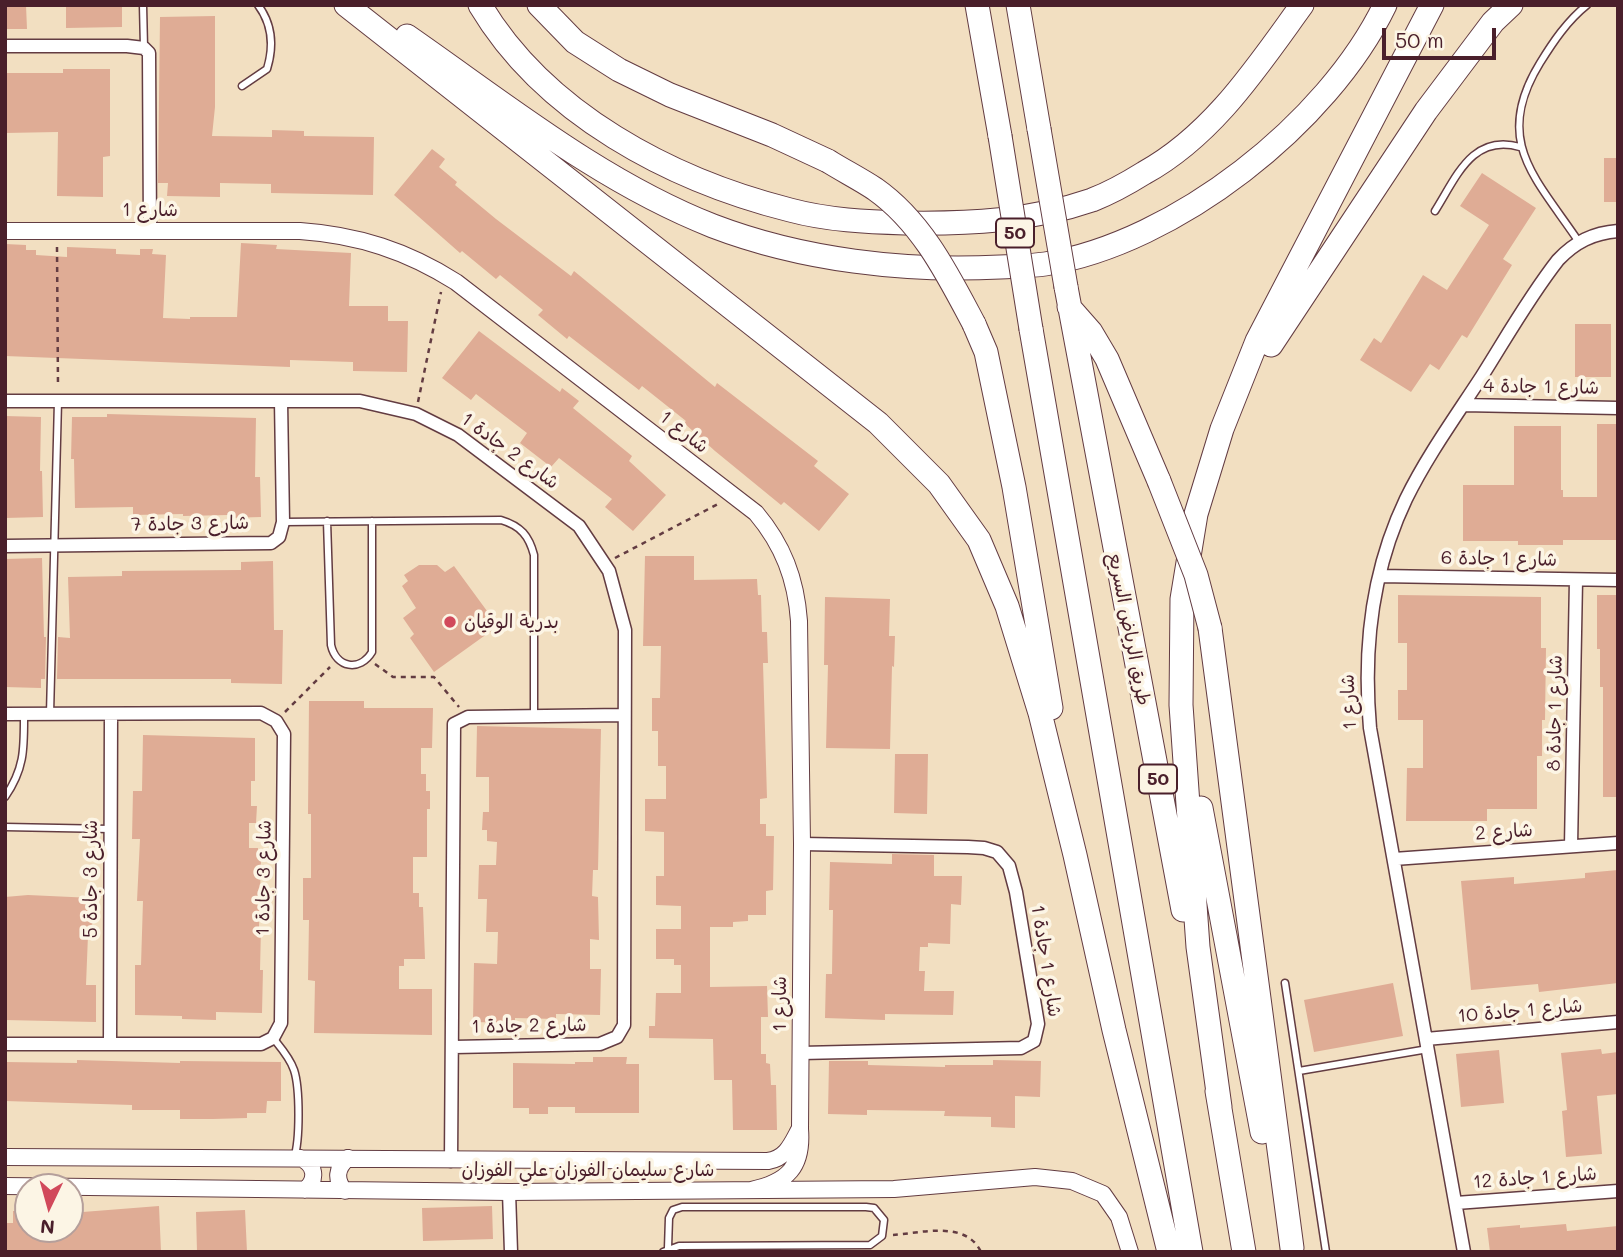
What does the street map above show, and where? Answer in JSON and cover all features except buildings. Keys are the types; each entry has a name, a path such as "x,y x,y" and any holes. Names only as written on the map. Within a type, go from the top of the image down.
{"highway":[{"path":"346,5 878,423 939,484 979,540 1007,606 1040,713 1169,1252"},
{"path":"361,5 573,152 640,192 713,226 789,250 871,262 961,269 1045,264 1102,249 1166,221 1230,179 1296,127 1347,68 1371,34 1385,5"},
{"path":"480,5 518,56 540,79 595,123 650,158 706,183 792,211 861,222 964,224 1028,218 1094,199 1147,172 1189,141 1230,103 1302,5"},
{"path":"539,5 575,42 619,70 670,95 772,135 828,161 877,190 918,230 950,277 986,352 1014,487 1075,855"},
{"name":"50","path":"977,5 1191,1252"},
{"name":"طريق الرياض السريع","path":"1017,5 1067,297 1220,1107 1244,1252"},
{"path":"1222,429 1283,324 1419,122 1478,41 1511,5"},
{"path":"1220,1107 1198,947 1181,705 1182,599 1196,514 1222,429 1257,341 1432,7"},
{"path":"1067,297 1107,359 1196,575 1210,628 1292,1250"},
{"path":"1181,705 1276,1207 1292,1250"}],"street":[{"path":"5,46 144,48 150,59 150,231"},
{"name":"شارع 1","path":"5,231 300,231 334,234 390,248 444,275 756,513 775,537 795,584 799,621 802,844 801,1146 797,1163 786,1177 771,1186 743,1190"},
{"name":"شارع 1","path":"1464,1252 1368,704 1370,634 1387,549 1406,498 1463,405 1549,271 1579,242 1603,233 1618,231"},
{"name":"شارع 2 جادة 1","path":"5,401 360,401 416,414 458,435 579,526 609,571 625,630 624,1025 617,1037 600,1044 454,1047"},
{"path":"281,401 283,522"},
{"name":"شارع 1 جادة 4","path":"1463,405 1618,408"},
{"name":"شارع 3 جادة 7","path":"5,546 271,543 279,537 283,522"},
{"name":"شارع 1 جادة 6","path":"1380,576 1618,580"},
{"name":"شارع 1 جادة 8","path":"1571,846 1576,580"},
{"path":"5,714 261,713 276,721"},
{"name":"شارع 3 جادة 5","path":"110,1044 111,714"},
{"path":"468,717 624,715"},
{"name":"شارع 2 جادة 1","path":"452,1161 453,739 454,723 468,717"},
{"name":"شارع 3 جادة 1","path":"273,1038 281,1023 282,996 284,734 276,721"},
{"name":"شارع 2","path":"1394,859 1618,843"},
{"name":"شارع 1 جادة 1","path":"801,1053 1021,1048 1034,1041 1038,1024 1016,892 1009,866 997,852 968,846 802,844"},
{"name":"شارع 1 جادة 10","path":"1427,1044 1618,1022"},
{"path":"5,1044 261,1044 273,1038"},
{"path":"734,1162 778,1159 786,1153 800,1129"},
{"name":"شارع سليمان الفوزان علي الفوزان","path":"5,1157 734,1162"},
{"path":"297,1158 306,1161 313,1170 313,1181 305,1190"},
{"path":"345,1191 338,1174 342,1163 348,1158"},
{"path":"734,1162 742,1168 744,1178 740,1187 743,1190"},
{"name":"شارع سليمان الفوزان علي الفوزان","path":"5,1186 509,1192 894,1189 1035,1177 1072,1181 1103,1194 1119,1217 1130,1252"},
{"name":"شارع 1 جادة 12","path":"1456,1203 1618,1191"},
{"path":"509,1192 511,1252"}],"lane":[{"path":"143,5 144,48"},
{"path":"242,86 267,69 272,56 272,33 258,5"},
{"path":"1579,242 1531,172 1520,147 1518,115 1528,85 1562,31 1587,5"},
{"path":"1435,212 1474,154 1492,145 1511,144 1520,147"},
{"path":"50,714 58,401"},
{"path":"283,522 501,520 523,531 534,555 534,716"},
{"path":"327,521 331,645 337,660 344,665 353,666 368,659 373,644 372,521"},
{"path":"5,797 15,782 24,755 24,714"},
{"path":"5,827 111,830"},
{"path":"1285,983 1326,1252"},
{"path":"273,1038 289,1058 295,1073 299,1145 297,1158"},
{"path":"1298,1071 1427,1044"},
{"path":"682,1207 866,1207 881,1213 884,1220 882,1236 877,1241 862,1245 679,1249 665,1250 670,1214 682,1207"}],"path":[{"path":"57,231 58,401"},
{"path":"416,414 444,275"},
{"path":"604,564 733,496"},
{"path":"368,659 393,677 433,677 468,717"},
{"path":"276,721 337,660"},
{"path":"882,1236 959,1232 973,1239 981,1252"}],"place":[{"name":"بدرية الوقيان","path":"450,622"}]}
